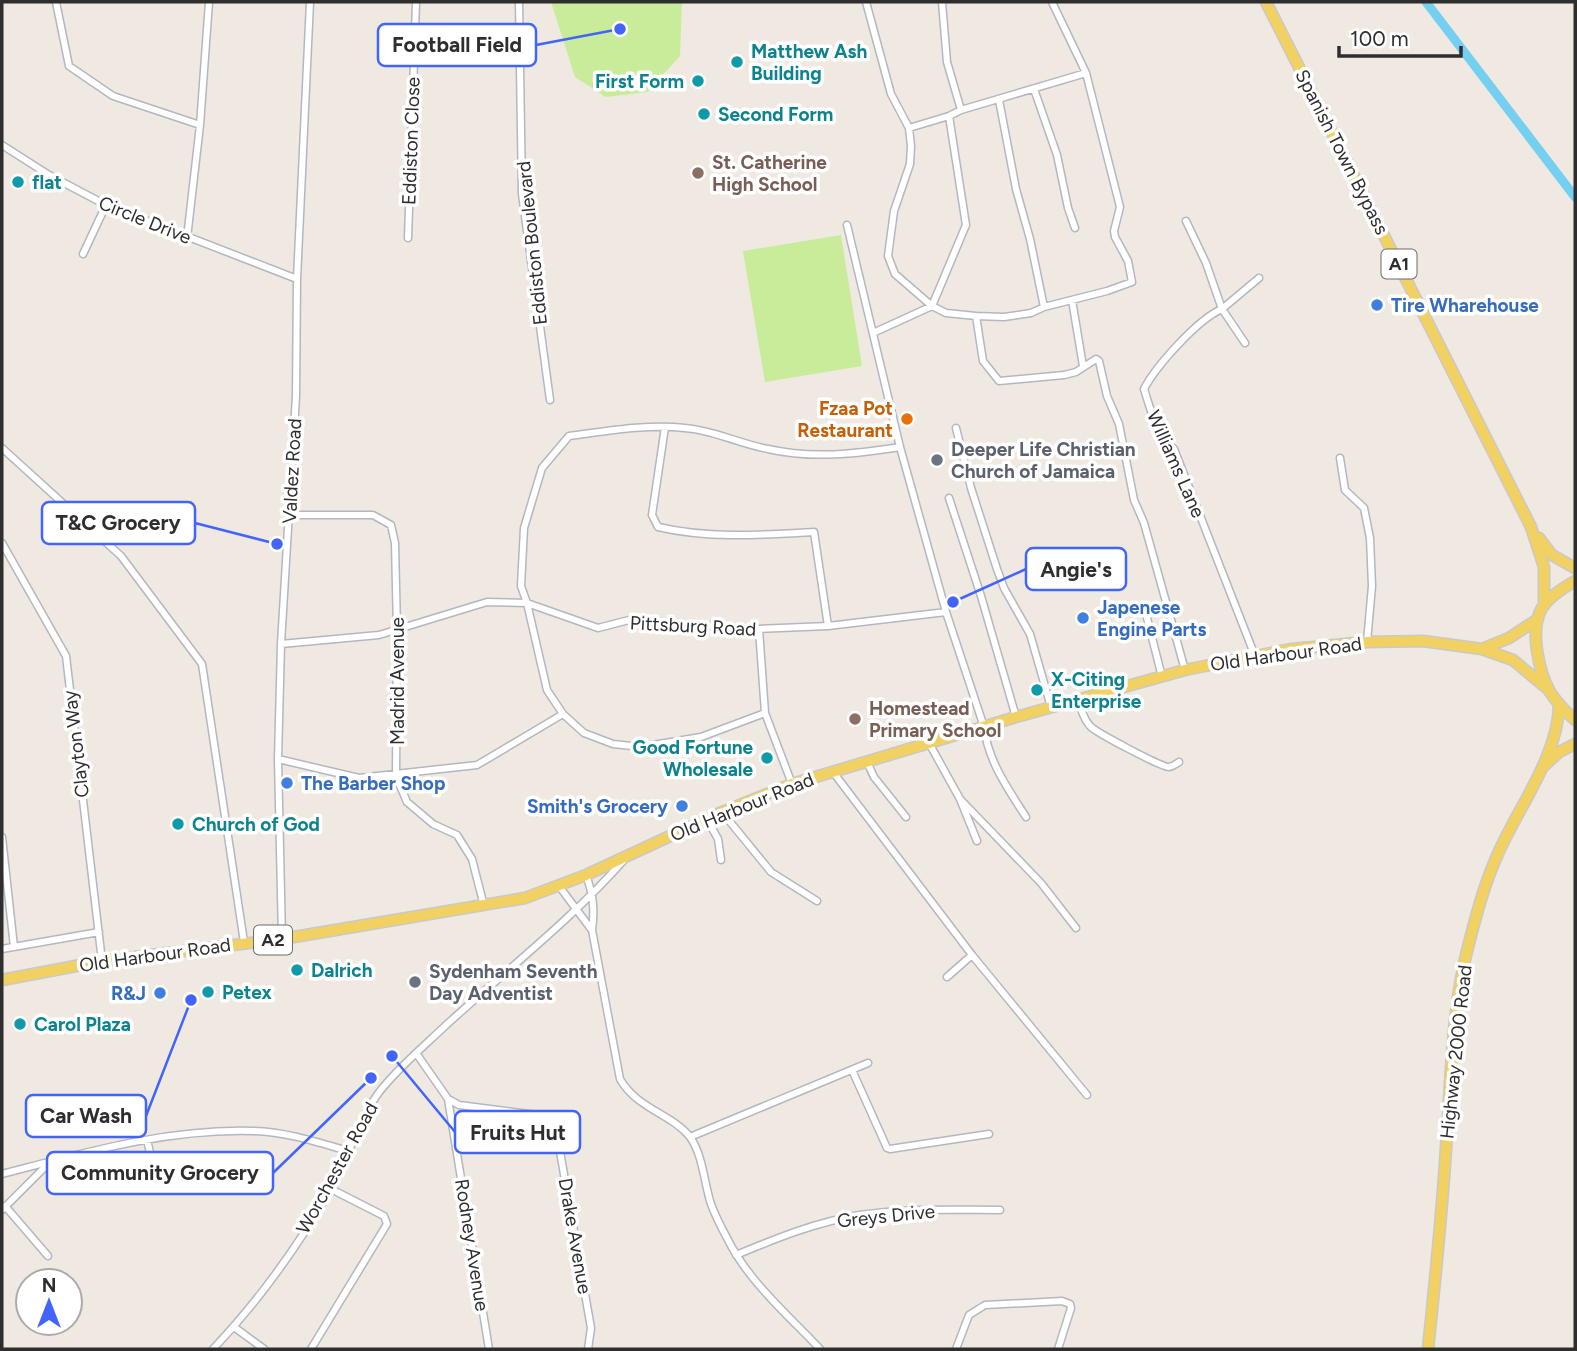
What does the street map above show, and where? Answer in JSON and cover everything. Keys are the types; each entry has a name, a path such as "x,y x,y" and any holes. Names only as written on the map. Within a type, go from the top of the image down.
{"main road":[{"name":"Spanish Town Bypass","path":"1266,2 1531,527 1544,567 1544,606"},
{"name":"Spanish Town Bypass","path":"1531,527 1552,555 1575,568"},
{"name":"A1","path":"1575,581 1564,587 1544,606 1538,619 1538,653 1549,690 1559,705 1575,720"},
{"path":"1482,649 1509,638 1538,619"},
{"name":"Old Harbour Road","path":"2,979 102,961 282,939 525,898 586,875 722,812 792,784 1185,670 1292,649 1367,642 1423,641 1482,649 1513,660 1549,690"},
{"name":"Highway 2000 Road","path":"1428,1349 1451,1066 1467,950 1483,892 1497,855 1556,732 1559,705"},
{"name":"Highway 2000 Road","path":"1540,770 1559,752 1575,744"}],"street":[{"path":"56,2 69,66 113,96 200,125"},
{"path":"187,238 200,125 209,2"},
{"name":"Valdez Road","path":"282,939 278,760 281,644 296,396 297,279 310,2"},
{"name":"Eddiston Close","path":"408,238 416,2"},
{"name":"Eddiston Boulevard","path":"519,2 522,194 550,400"},
{"path":"866,2 891,93 909,128 910,164 894,211 888,256 895,274 932,306 946,313 1004,317 1031,313 1132,282 1128,261 1115,237 1119,198 1086,73 1052,2"},
{"path":"942,2 947,62 961,110"},
{"path":"909,128 1086,73"},
{"path":"1034,89 1057,155 1075,228"},
{"path":"999,100 1016,189 1044,307"},
{"path":"873,333 932,306 966,225 950,116"},
{"name":"Circle Drive","path":"2,145 49,175 106,205 297,279"},
{"path":"83,254 106,205"},
{"path":"1186,221 1206,263 1222,309 1245,343"},
{"path":"847,225 900,447 946,612 984,727 986,743 1003,782 1026,817"},
{"path":"1222,309 1259,278"},
{"path":"1072,300 1083,366"},
{"name":"Williams Lane","path":"1222,309 1206,318 1187,336 1161,364 1144,389 1163,440 1174,449 1255,656"},
{"path":"976,316 983,361 999,381 1064,375 1076,372 1096,359 1099,361 1107,396 1119,424 1134,500 1144,523 1185,670"},
{"path":"765,713 701,737 641,747 613,744 584,733 563,714 547,690 521,586 524,528 542,468 569,436 644,426 689,428 768,450 811,455 855,455 900,447"},
{"path":"665,427 652,515 658,527 689,534 738,536 814,532 828,626"},
{"path":"956,428 971,488 997,569 1004,588 1030,634 1051,707"},
{"path":"2,448 121,556 202,664 244,943"},
{"path":"1340,458 1345,490 1364,508 1370,538 1372,586 1367,642"},
{"path":"948,499 981,596 1016,717"},
{"name":"Madrid Avenue","path":"290,515 373,514 391,525 395,543 397,630 396,776 407,802 433,824 457,835 472,859 484,906"},
{"name":"Clayton Way","path":"2,543 66,656 102,961"},
{"name":"Pittsburg Road","path":"281,644 379,635 487,602 527,603 598,628 629,620 759,629 828,626 946,612"},
{"path":"1145,610 1162,677"},
{"path":"759,629 765,713 792,784"},
{"path":"1079,700 1082,714 1091,729 1166,767 1172,767 1179,762"},
{"path":"278,760 359,778 477,765 563,714"},
{"path":"929,743 960,799 977,841"},
{"path":"867,762 874,777 906,817"},
{"path":"833,772 972,955 1087,1095"},
{"path":"960,799 1041,883 1076,928"},
{"path":"722,812 771,872 817,901"},
{"path":"707,819 719,839 721,860"},
{"path":"2,837 14,947"},
{"name":"Worchester Road","path":"213,1349 234,1327 286,1260 331,1189 378,1094 398,1069 577,911 628,856"},
{"path":"586,875 593,895 592,930 620,1079 635,1098 690,1137 711,1204 736,1255 751,1276 820,1349"},
{"path":"559,886 592,930"},
{"path":"2,949 99,932"},
{"path":"947,977 972,955"},
{"path":"416,1054 448,1099"},
{"path":"690,1137 868,1063"},
{"path":"852,1070 887,1148 989,1134"},
{"name":"Rodney Avenue","path":"448,1099 489,1349"},
{"name":"Drake Avenue","path":"448,1099 459,1105 552,1117 591,1328 588,1349"},
{"path":"2,1174 147,1140 201,1132 256,1130 300,1137 348,1151"},
{"path":"147,1140 159,1190"},
{"path":"48,1256 3,1208 51,1161"},
{"path":"311,1349 387,1224 384,1216 331,1189"},
{"name":"Greys Drive","path":"736,1255 795,1230 860,1215 930,1210 1000,1210"},
{"path":"956,1349 969,1315 985,1305 1062,1301 1070,1304 1071,1308 1058,1349"},
{"path":"234,1327 264,1349"}],"green space":[{"path":"551,2 682,2 680,56 647,92 606,97 575,77"},
{"path":"841,235 862,366 765,382 743,251"}],"waterway":[{"path":"1426,2 1575,197"}],"place":[{"name":"Football Field","path":"620,29"},
{"name":"Matthew Ash Building","path":"737,62"},
{"name":"First Form","path":"698,81"},
{"name":"Second Form","path":"704,114"},
{"name":"St. Catherine High School","path":"698,173"},
{"name":"flat","path":"18,182"},
{"name":"Tire Wharehouse","path":"1377,305"},
{"name":"Fzaa Pot Restaurant","path":"907,419"},
{"name":"Deeper Life Christian Church of Jamaica","path":"937,460"},
{"name":"T&C Grocery","path":"277,544"},
{"name":"Angie's","path":"953,602"},
{"name":"Japenese Engine Parts","path":"1083,618"},
{"name":"X-Citing Enterprise","path":"1037,690"},
{"name":"Homestead Primary School","path":"855,719"},
{"name":"Good Fortune Wholesale","path":"767,758"},
{"name":"The Barber Shop","path":"287,783"},
{"name":"Smith's Grocery","path":"682,806"},
{"name":"Church of God","path":"178,824"},
{"name":"Dalrich","path":"297,970"},
{"name":"Sydenham Seventh Day Adventist","path":"415,982"},
{"name":"Petex","path":"208,992"},
{"name":"R&J","path":"160,993"},
{"name":"Car Wash","path":"191,1000"},
{"name":"Carol Plaza","path":"20,1024"},
{"name":"Fruits Hut","path":"392,1056"},
{"name":"Community Grocery","path":"371,1078"}]}
